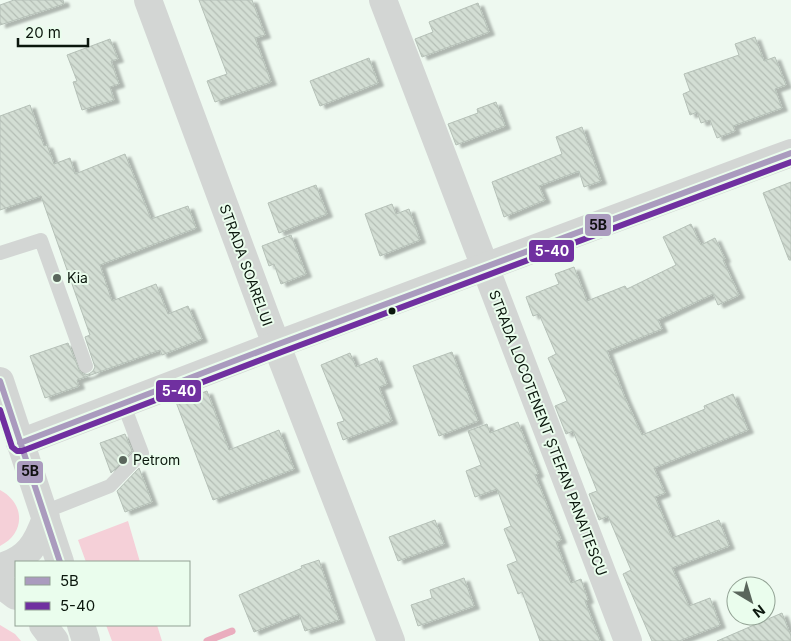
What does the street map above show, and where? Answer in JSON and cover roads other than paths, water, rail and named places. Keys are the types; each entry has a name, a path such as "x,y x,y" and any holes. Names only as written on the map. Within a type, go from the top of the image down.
{"street":[{"name":"STRADA SOARELUI","path":"148,0 276,345 391,641"},
{"name":"STRADA LOCOTENENT ȘTEFAN PANAITESCU","path":"383,0 628,641"},
{"path":"10,448 276,345 791,153"},
{"path":"0,380 10,448 45,515 60,561"},
{"path":"15,561 24,556 34,545 40,534 45,515"},
{"path":"0,567 15,561"},
{"path":"0,584 15,595"},
{"path":"44,626 55,641"},
{"path":"81,626 86,641"}],"lane":[{"path":"0,253 41,240 86,366"},
{"path":"45,515 110,486 142,454 123,403"}],"waterway":[{"path":"207,641 232,631"}],"place":[{"name":"Kia","path":"57,278"},
{"name":"Petrom","path":"123,460"}]}
